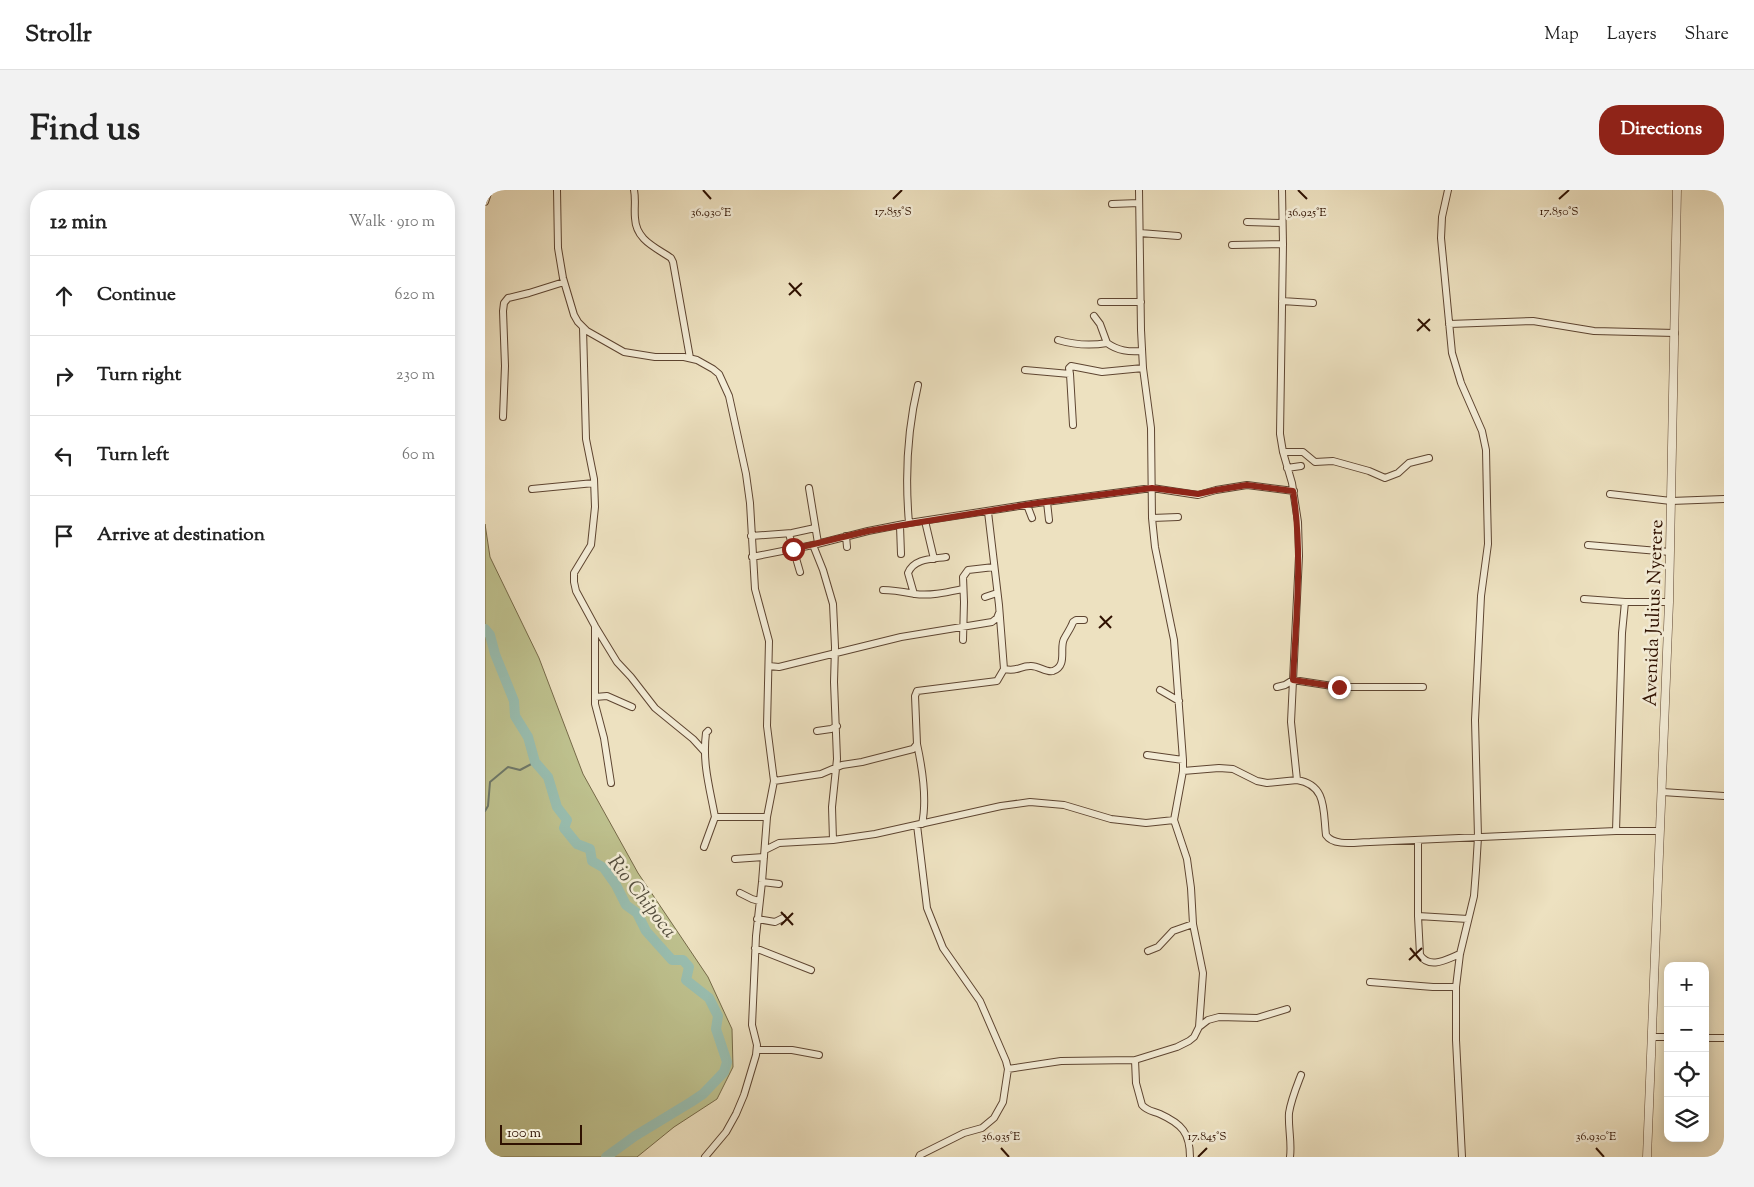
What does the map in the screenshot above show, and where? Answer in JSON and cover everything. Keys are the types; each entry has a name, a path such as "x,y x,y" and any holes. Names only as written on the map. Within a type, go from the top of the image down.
{"street":[{"path":"485,202 489,190"},
{"path":"557,190 558,248 564,282 574,315 583,328 610,345 632,354 690,358 705,364 719,374 729,396 746,474 750,503 755,589 769,641 767,726 774,781 767,817 755,948 752,1025 757,1050 744,1096 736,1114 726,1132 705,1157"},
{"path":"634,190 636,200 635,224 639,233 647,243 671,258 673,262 690,358"},
{"path":"1008,1069 1061,1061 1135,1060 1189,1042 1199,1027 1203,973 1193,924 1189,868 1174,820 1183,771 1183,760 1174,640 1155,546 1152,518 1151,428 1142,351 1139,190"},
{"path":"1281,190 1283,244 1280,434 1298,522 1299,556 1291,722 1297,780"},
{"path":"1448,190 1441,228 1452,353 1457,371 1482,430 1486,450 1488,544 1481,596 1475,720 1478,837 1474,896 1460,954 1456,987 1456,1040 1462,1157"},
{"name":"Avenida Julius Nyerere","path":"1647,1157 1669,602 1677,190"},
{"path":"1111,204 1139,203"},
{"path":"1247,222 1282,223"},
{"path":"1140,233 1178,236"},
{"path":"1232,245 1283,244"},
{"path":"503,417 505,366 503,311 505,300 511,296 529,294 564,282"},
{"path":"1282,300 1313,303"},
{"path":"1101,302 1141,302"},
{"path":"1094,316 1100,324 1107,343"},
{"path":"1449,324 1533,321 1594,331 1675,333"},
{"path":"583,328 587,439 594,483 595,507 591,545 573,576 576,591 617,662 635,681 655,708 693,739 704,751"},
{"path":"1058,340 1087,346 1107,343 1119,349 1132,352 1142,351"},
{"path":"1073,425 1069,368 1073,366 1102,372 1143,368"},
{"path":"1025,370 1070,374"},
{"path":"909,524 907,496 909,432 918,385"},
{"path":"1283,452 1303,452 1315,462 1333,461 1369,471 1385,478 1398,474 1409,462 1429,458"},
{"path":"1287,468 1301,466"},
{"path":"532,489 594,483"},
{"path":"752,557 925,521 1152,488 1198,494 1247,485 1293,491"},
{"path":"809,488 815,528 815,544 833,604 837,726 833,840"},
{"path":"1611,494 1671,501 1724,499"},
{"path":"1047,502 1049,520"},
{"path":"1027,505 1032,518"},
{"path":"918,1156 964,1133 982,1128 994,1118 1003,1102 1008,1069 1006,1060 980,1001 943,948 927,908 920,825 924,815 923,774 917,744 915,696 917,691 997,682 1003,669 989,512"},
{"path":"1152,518 1178,517"},
{"path":"925,521 934,559"},
{"path":"900,526 901,554"},
{"path":"751,536 789,534 815,528"},
{"path":"789,534 801,572"},
{"path":"846,536 847,547"},
{"path":"1588,545 1670,552"},
{"path":"914,594 908,573 915,563 946,557"},
{"path":"963,640 963,577 968,570 994,567"},
{"path":"883,590 914,594 937,594 963,589"},
{"path":"985,597 997,593"},
{"path":"1584,599 1625,602 1669,602"},
{"path":"1616,831 1622,633 1625,602"},
{"path":"769,666 779,667 835,650 843,652 901,637 964,625 992,622 999,613"},
{"path":"1003,669 1016,671 1032,666 1053,671 1058,668 1063,660 1062,644 1073,622 1075,620 1084,620"},
{"path":"992,622 1000,627"},
{"path":"595,626 596,710 605,742 611,783"},
{"path":"1277,688 1293,680 1339,687 1423,688"},
{"path":"1161,690 1179,701"},
{"path":"595,697 607,696 632,706"},
{"path":"817,731 837,726"},
{"path":"704,847 715,817 709,793 704,751 706,733 708,731"},
{"path":"774,781 816,775 842,765 909,750 916,747 917,744"},
{"path":"1147,755 1183,760"},
{"path":"1183,771 1219,768 1233,769 1247,778 1267,783 1297,780 1311,784 1320,794 1326,834 1331,841 1370,842 1616,831 1659,831"},
{"path":"1661,792 1724,796"},
{"path":"766,836 779,843 833,840 875,834 1001,806 1030,802 1064,805 1111,819 1146,823 1174,820"},
{"path":"715,817 767,817"},
{"path":"1418,840 1420,955 1423,960 1434,963 1460,954"},
{"path":"735,859 764,854 779,843"},
{"path":"762,882 779,884"},
{"path":"740,893 759,901"},
{"path":"1418,916 1468,919"},
{"path":"757,919 775,922 783,918"},
{"path":"1148,951 1158,947 1173,931 1193,924"},
{"path":"755,948 811,970"},
{"path":"1369,982 1456,987"},
{"path":"1199,1027 1208,1020 1227,1016 1257,1018 1287,1009"},
{"path":"1200,1016 1208,1020"},
{"path":"1652,1037 1664,1037"},
{"path":"1709,1038 1724,1038"},
{"path":"757,1050 792,1050 819,1055"},
{"path":"1135,1060 1136,1084 1142,1106 1162,1114 1181,1127 1188,1135 1190,1157"},
{"path":"1290,1157 1289,1114 1291,1102 1301,1075"}],"green space":[{"path":"485,524 490,557 539,658 583,774 638,873 708,977 732,1029 733,1067 717,1099 674,1127 637,1157 485,1157"}],"waterway":[{"name":"Rio Chipoca","path":"485,629 490,635 495,654 514,701 515,716 528,737 535,762 548,777 557,807 567,820 564,828 577,844 590,849 592,861 604,868 616,885 626,905 637,913 646,931 672,960 683,960 689,967 686,980 709,998 718,1016 716,1029 727,1062 724,1072 703,1094 635,1136 606,1157"},
{"path":"485,811 488,806 490,782 508,767 520,770 535,762"}],"route":[{"path":"793,549 868,531 909,524 1038,503 1152,488 1184,494 1198,494 1247,485 1293,491 1298,522 1299,556 1293,680 1328,687 1339,687"}]}
